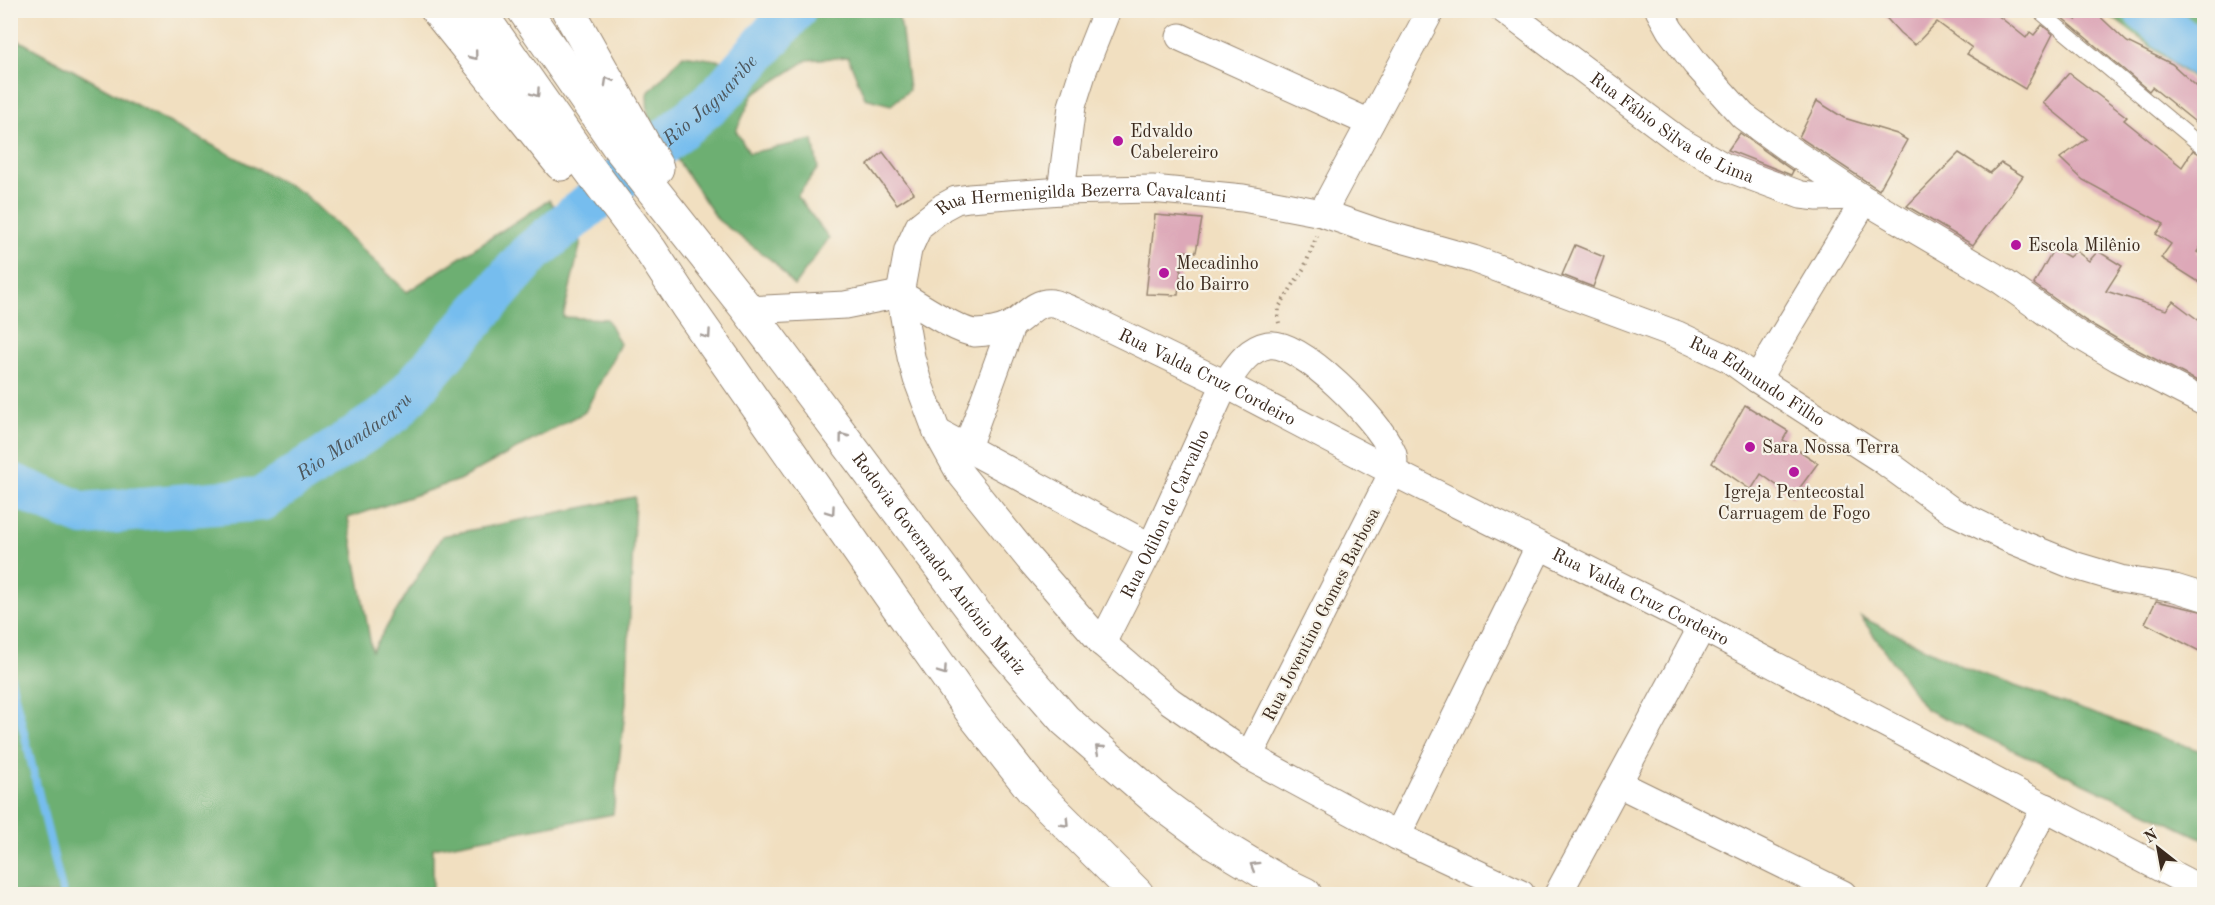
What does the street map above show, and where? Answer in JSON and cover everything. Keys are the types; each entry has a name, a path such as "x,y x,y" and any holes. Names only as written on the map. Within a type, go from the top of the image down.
{"highway":[{"path":"437,10 580,172 609,195 644,255"},
{"path":"478,10 580,172 590,202 644,255 687,306 974,715 1032,789 1137,894"},
{"path":"524,10 630,148"},
{"path":"568,10 630,148"},
{"name":"Rodovia Governador Antônio Mariz","path":"630,148 715,268 992,636 1065,720 1162,804 1212,841 1305,894"}],"street":[{"path":"1061,191 1072,106 1107,10"},
{"path":"1322,213 1431,10"},
{"name":"Rua Fábio Silva de Lima","path":"1504,10 1678,140 1716,163 1802,195 1862,198"},
{"path":"1659,10 1670,30 1696,64 1743,116 1790,150 1862,198 1999,279 2098,346 2205,402"},
{"path":"1180,37 1370,123"},
{"name":"Rua Hermenigilda Bezerra Cavalcanti","path":"1322,213 1243,198 1152,189 1061,191 956,200 919,226 905,264 900,294 917,379 937,432 959,472 979,498 1102,643 1170,701 1249,756 1397,836 1521,894"},
{"path":"1757,379 1862,198"},
{"name":"Rua Edmundo Filho","path":"1322,213 1377,232 1473,259 1678,335 1729,359 1884,461 1952,511 2009,539 2073,565 2120,579 2175,588 2205,597"},
{"path":"748,310 845,305 900,294"},
{"name":"Rua Valda Cruz Cordeiro","path":"900,294 967,331 986,332 1012,324 1026,313 1044,304 1054,303 1074,311 1226,384 1539,547 1702,627 2046,807 2195,890"},
{"path":"967,447 1012,324"},
{"name":"Rua Odilon de Carvalho","path":"1102,643 1151,547 1226,384 1241,361 1255,349 1270,344 1290,348"},
{"path":"1290,348 1339,387 1373,422 1392,452 1395,463 1393,472"},
{"path":"937,432 1151,547"},
{"name":"Rua Joventino Gomes Barbosa","path":"1249,756 1393,472"},
{"path":"1397,836 1539,547"},
{"path":"1558,894 1702,627"},
{"path":"1619,784 1843,894"},
{"path":"1998,894 2046,807"}],"lane":[{"path":"2038,10 2205,148"}],"path":[{"path":"2074,22 2083,10"},
{"path":"1290,348 1278,318 1279,307 1298,281 1313,250 1322,213"}],"green space":[{"path":"781,11 896,11 901,25 909,90 891,105 865,98 848,57 807,60 753,95 736,131 749,153 813,140 818,168 797,196 829,238 794,286 775,263 718,220 648,117 647,94 683,55 737,63"},
{"path":"2104,11 2174,11 2180,15 2192,11 2204,16 2204,87"},
{"path":"11,36 303,193 407,292 549,200 581,242 563,317 607,319 620,344 585,412 459,480 348,518 372,651 442,536 635,497 626,703 613,814 433,848 433,894 11,894"},
{"path":"1861,617 1972,671 2204,752 2204,839 1925,709"}],"building":[{"path":"1879,10 1991,10 2026,38 2030,32 2034,35 2042,25 2053,34 2025,89 1967,54 1972,48 1937,22 1915,45 1900,33"},
{"path":"2053,10 2093,10 2127,42 2172,64 2205,94 2205,130 2152,87 2149,91"},
{"path":"2069,73 2127,117 2124,120 2182,167 2193,150 2205,157 2205,240 2197,252 2205,257 2205,286 2161,258 2171,244 2156,234 2164,224 2083,180 2060,158 2087,139 2043,103"},
{"path":"1817,101 1844,118 1897,134 1907,140 1879,190 1799,137"},
{"path":"1740,133 1793,171 1791,175 1728,150"},
{"path":"883,152 914,193 897,204 868,165"},
{"path":"1959,153 1990,173 2001,163 2023,176 1973,245 1907,206"},
{"name":"Mecadinho do Bairro","path":"1155,215 1202,219 1196,252 1183,251 1178,295 1146,294"},
{"path":"1575,245 1604,257 1593,287 1562,275"},
{"path":"2054,248 2069,257 2076,251 2089,261 2098,251 2122,266 2106,291 2166,310 2173,301 2205,325 2205,385 2086,321 2035,285"},
{"name":"Sara Nossa Terra","path":"1745,405 1788,431 1783,440 1818,463 1793,497 1761,474 1751,490 1712,463"},
{"path":"2156,601 2205,612 2205,654 2145,623"}],"waterway":[{"name":"Rio Mandacaru","path":"10,484 83,514 262,499 393,412 530,254 720,95 794,10"},
{"name":"Rio Jaguaribe","path":"2145,10 2204,59"},
{"path":"10,675 63,894"}],"place":[{"name":"Edvaldo Cabelereiro","path":"1118,141"},
{"name":"Escola Milênio","path":"2016,245"},
{"name":"Mecadinho do Bairro","path":"1164,273"},
{"name":"Sara Nossa Terra","path":"1750,447"},
{"name":"Igreja Pentecostal Carruagem de Fogo","path":"1794,472"}]}
